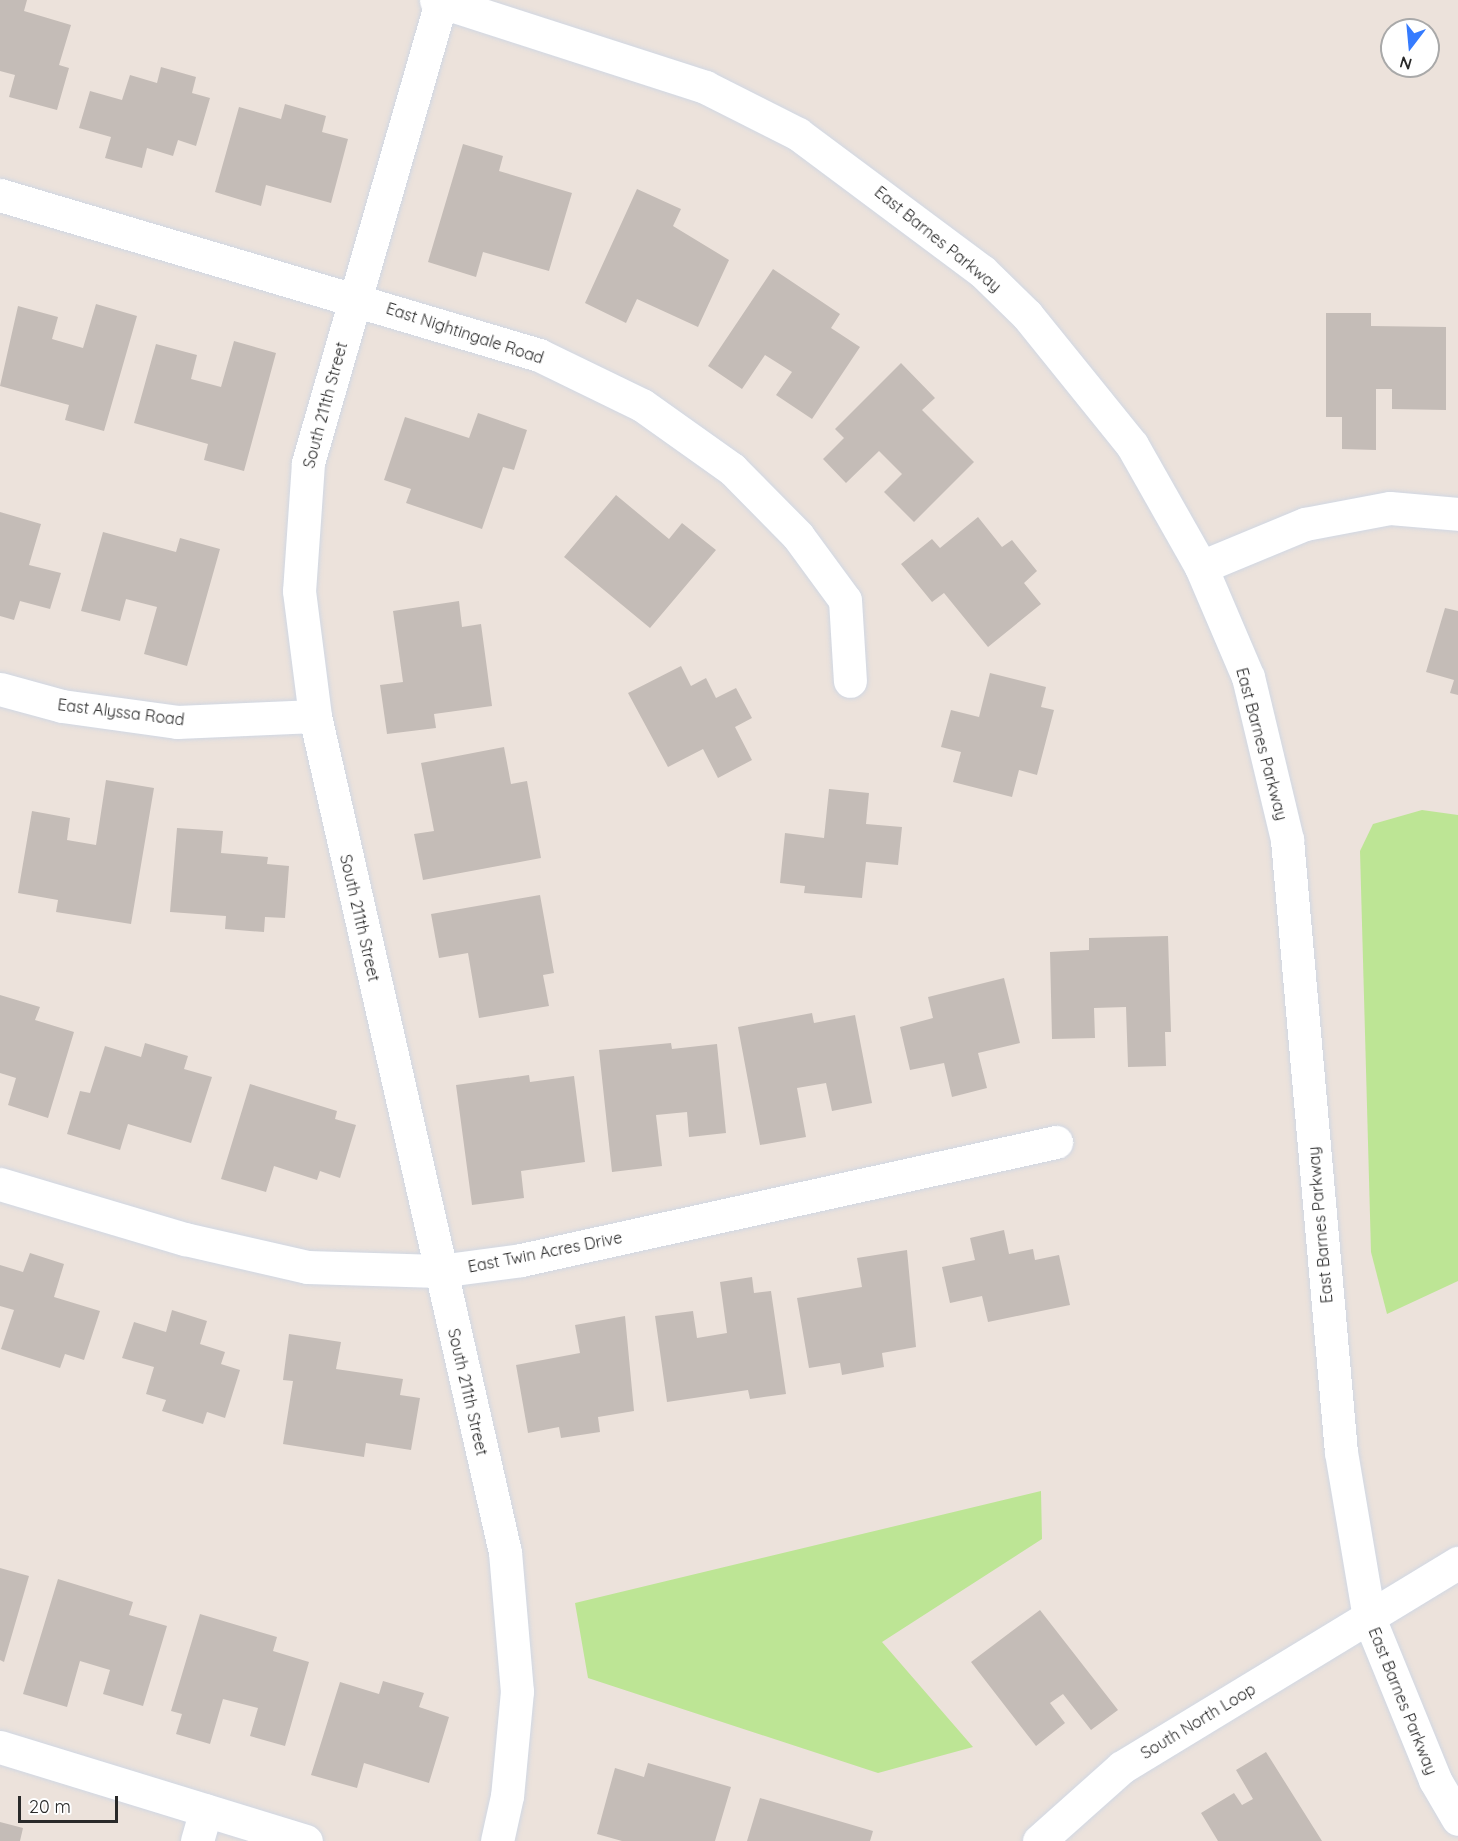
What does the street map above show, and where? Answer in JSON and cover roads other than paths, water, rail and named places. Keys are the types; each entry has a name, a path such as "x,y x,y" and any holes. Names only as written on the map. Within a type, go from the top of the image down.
{"street":[{"name":"South 211th Street","path":"438,1 308,463 299,591 315,716 439,1271 505,1552 517,1691 507,1796 497,1841"},
{"name":"East Barnes Parkway","path":"438,1 705,87 798,134 922,223 1027,315 1071,366 1132,445 1201,567 1248,677 1287,840 1341,1452 1369,1618 1435,1780 1458,1819"},
{"name":"East Nightingale Road","path":"0,195 354,298 539,355 642,405 732,469 798,536 845,600 850,681"},
{"path":"1201,567 1305,524 1390,508 1458,514"},
{"name":"East Alyssa Road","path":"0,689 62,706 177,722 315,716"},
{"name":"East Twin Acres Drive","path":"0,1184 185,1239 307,1267 439,1271 521,1260 1056,1142"},
{"name":"South North Loop","path":"1039,1841 1122,1767 1458,1563"},
{"path":"0,1747 201,1826 306,1841"}]}
